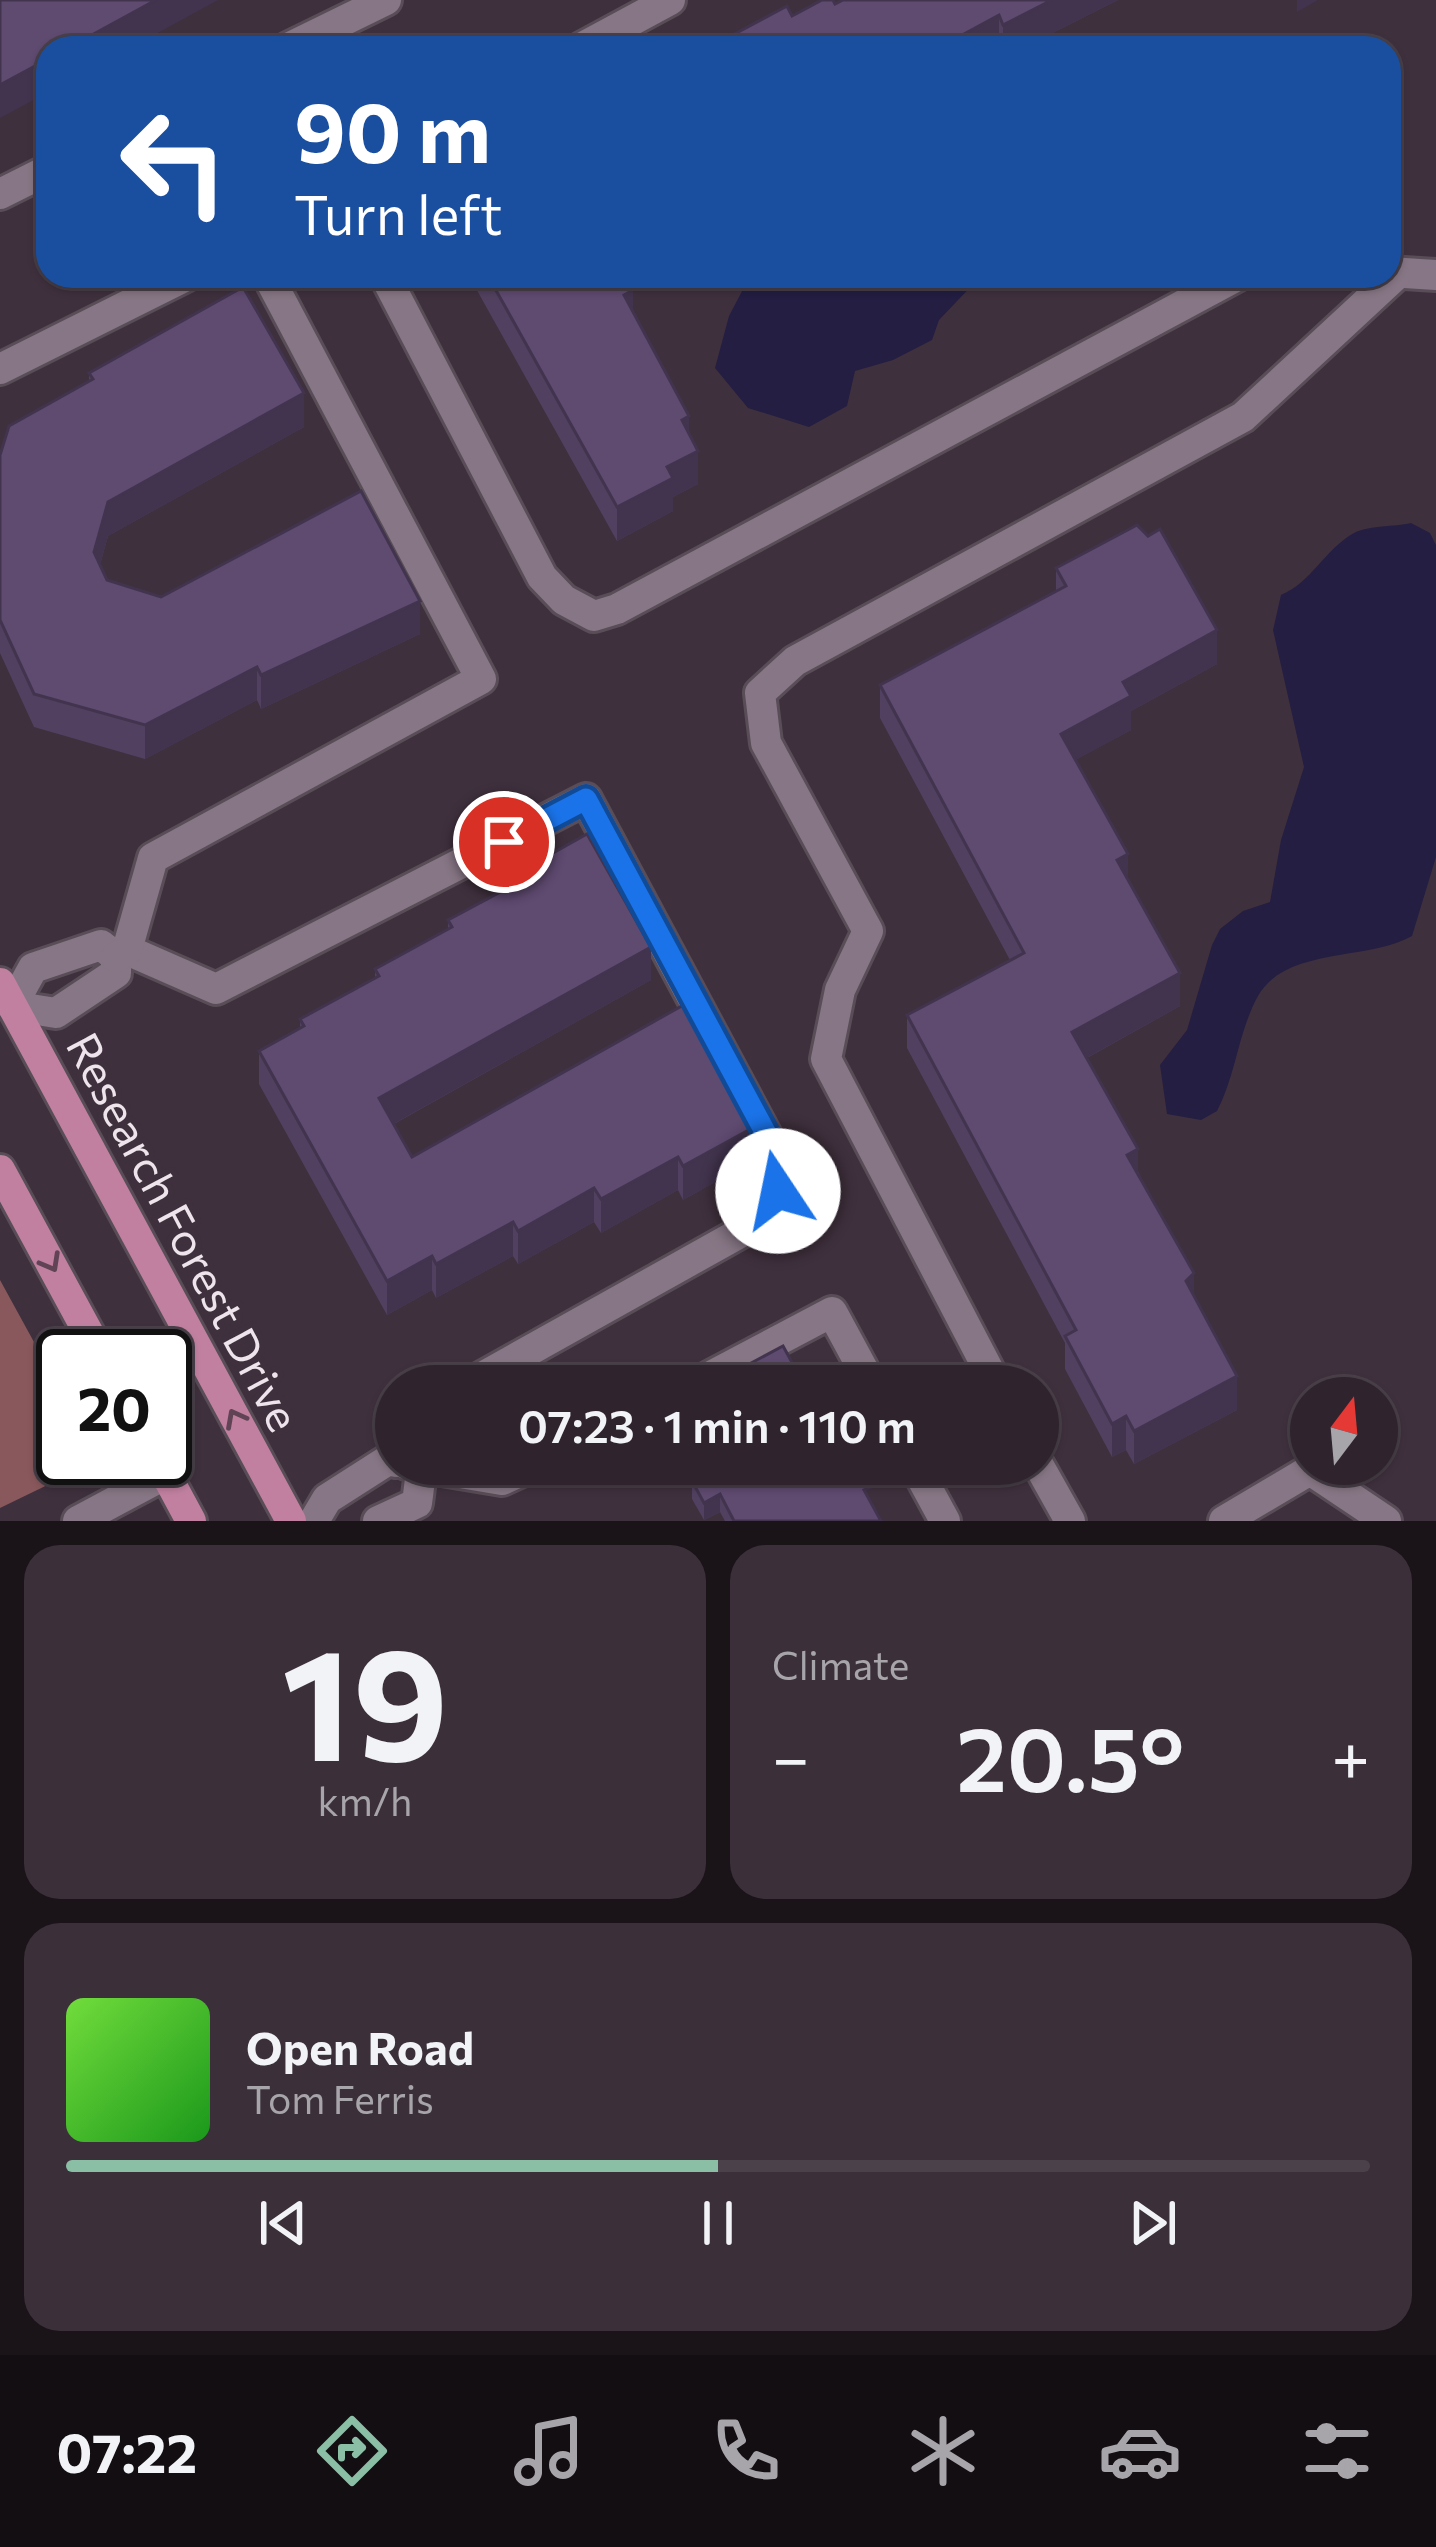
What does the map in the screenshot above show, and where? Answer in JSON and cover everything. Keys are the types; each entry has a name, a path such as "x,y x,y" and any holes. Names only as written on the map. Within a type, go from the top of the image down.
{"main road":[{"name":"Research Forest Drive","path":"4,1007 32,1043 291,1521"},
{"path":"0,1170 86,1329"},
{"path":"171,1485 191,1521"}],"lane":[{"path":"313,36 386,0"},
{"path":"603,36 670,0"},
{"path":"0,194 36,176"},
{"path":"1401,274 1436,275"},
{"path":"0,369 162,288"},
{"path":"4,1007 56,1012 116,973 153,858 481,679 274,288"},
{"path":"391,288 542,577 564,600 594,616 617,608 1215,288"},
{"path":"986,1365 826,1059 840,990 868,932 766,743 760,693 795,661 1243,417 1377,288"},
{"path":"4,1007 33,968 101,945 216,989 586,799 784,1167 772,1215 504,1365"},
{"path":"732,1365 832,1312 861,1365"},
{"path":"314,1521 327,1499 375,1468"},
{"path":"1224,1521 1310,1471 1386,1521"},
{"path":"78,1521 132,1485"},
{"path":"378,1521 418,1503 415,1485"},
{"path":"925,1485 945,1521"},
{"path":"1050,1485 1070,1521"}],"shaded area":[{"path":"744,288 970,288 939,320 932,340 893,360 855,371 847,406 809,427 748,408 715,368 729,316"},
{"path":"1411,523 1430,533 1436,545 1436,857 1412,936 1307,962 1271,980 1251,1010 1217,1111 1201,1120 1167,1114 1160,1065 1187,1030 1220,929 1243,911 1270,902 1281,840 1304,767 1273,630 1281,595 1354,533"},
{"path":"0,1280 36,1346 36,1485 47,1485 0,1508"}],"building":[{"path":"0,0 156,0 90,36 36,36 36,66 0,85"},
{"path":"822,0 835,4 843,0 1052,0 1003,25 999,15 960,36 731,36 787,6 792,16"},
{"path":"244,288 304,393 108,502 94,552 107,580 161,597 361,491 420,601 261,675 257,667 145,725 34,694 0,620 0,455 9,426 93,379 89,373"},
{"path":"495,288 633,290 624,295 689,416 682,420 698,451 667,467 673,478 617,507"},
{"path":"1137,525 1148,536 1160,529 1217,630 1123,682 1131,696 1061,734 1128,854 1117,860 1180,973 1072,1032 1138,1149 1127,1155 1194,1273 1186,1281 1237,1376 1134,1431 1126,1416 1112,1424 1065,1336 1076,1330 907,1015 1024,953 880,685 1066,586 1056,568"},
{"path":"587,834 651,947 379,1098 412,1157 687,1003 756,1126 683,1166 678,1157 601,1199 594,1188 518,1231 513,1222 436,1264 432,1256 387,1281 259,1051 304,1026 300,1019 379,976 375,969 452,927 448,920 528,877 526,868"},
{"path":"783,1346 793,1365 747,1365"},
{"path":"694,1485 870,1485 864,1490 881,1521 734,1521 720,1494 704,1503"}],"route":[{"path":"504,842 586,799 784,1167 778,1191"}]}
